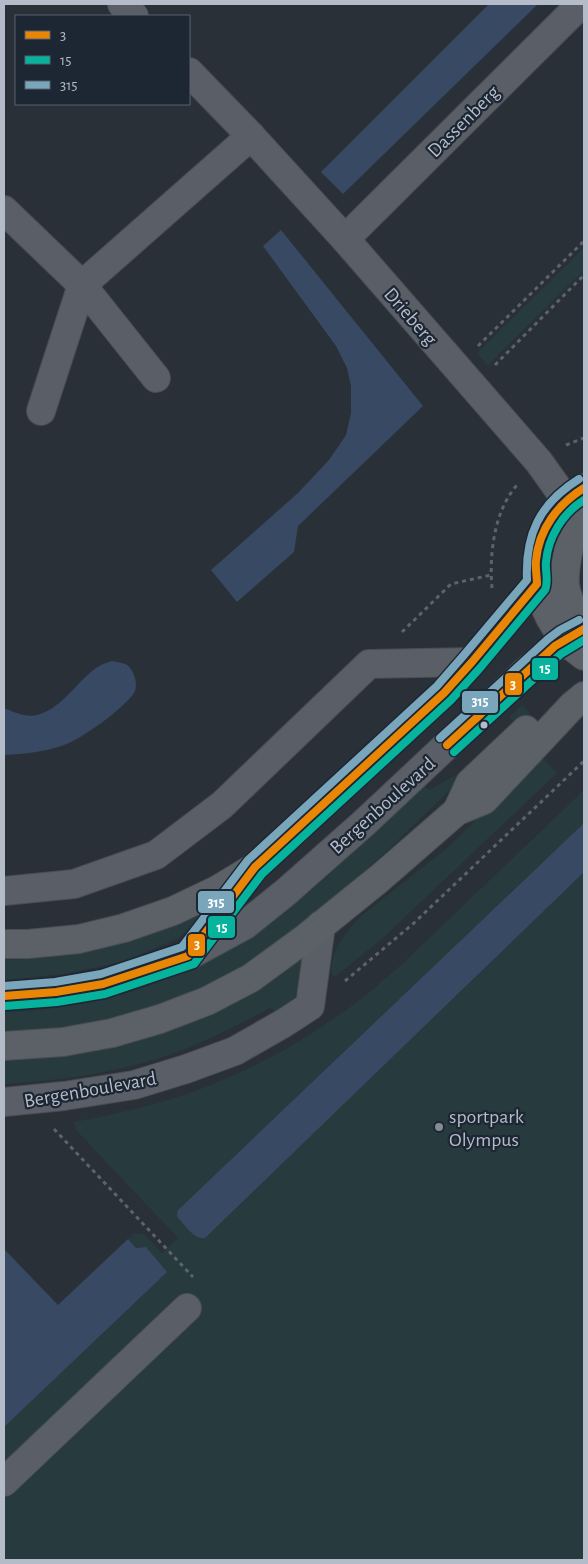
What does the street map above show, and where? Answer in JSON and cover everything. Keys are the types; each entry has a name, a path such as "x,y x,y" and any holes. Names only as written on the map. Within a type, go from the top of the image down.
{"main road":[{"path":"575,494 554,512 543,533 536,561 537,584 553,624 579,636"},
{"path":"575,494 572,515 573,526 564,575 566,595 573,610 579,636"},
{"name":"Bergenboulevard","path":"4,944 28,944 79,939 124,928 173,911 216,890 256,867 444,693 537,584"},
{"path":"457,811 470,783 584,675"},
{"path":"4,1046 63,1042 112,1033 160,1019 206,1001 251,978 380,878 457,811 484,800 573,704 584,696"}],"street":[{"path":"122,4 133,15"},
{"name":"Dassenberg","path":"345,239 582,4"},
{"name":"Drieberg","path":"190,73 251,136 345,239 539,462 575,494"},
{"path":"41,411 82,285 251,136"},
{"path":"4,210 82,285 156,378"},
{"name":"Bergenboulevard","path":"4,996 56,992 103,984 188,956 245,924 286,892 364,823 526,671 579,636"},
{"path":"4,891 74,884 156,855 222,805 369,664 472,662"},
{"name":"Bergenboulevard","path":"188,956 256,867"},
{"path":"310,1006 321,925"},
{"name":"Bergenboulevard","path":"16,1101 134,1085 186,1069 234,1051 310,1006"},
{"path":"4,1482 187,1308"}],"path":[{"path":"465,378 584,241"},
{"path":"465,378 584,275"},
{"path":"369,664 451,584 491,575"},
{"path":"310,1006 351,976 414,923 584,761"},
{"path":"16,1101 198,1282 195,1296 187,1308"}],"green space":[{"path":"584,248 584,270 488,365 477,353"},
{"path":"522,705 530,713 390,848 281,947 202,992 110,1023 4,1036 4,1012 51,1009 95,1001 138,990 218,955 256,932 292,906 328,876 367,835 422,783 429,790 464,770 514,722 509,717"},
{"path":"541,756 557,773 385,936 336,976 332,975 333,958 336,950 344,936 361,916 447,848"},
{"name":"sportpark Olympus","path":"584,790 584,823 178,1210 178,1218 188,1228 584,852 584,1560 4,1560 4,1403 156,1259 146,1247 136,1248 128,1239 134,1233 144,1234 162,1253 178,1238 76,1130 74,1122 150,1105 206,1087 260,1063 312,1033 353,1005 401,965"},
{"path":"212,909 177,939 122,962 64,974 4,980 4,950"},
{"path":"303,959 299,992 293,1001 277,1016 271,1007 209,1039 143,1063 74,1077 4,1084 4,1056"}],"water":[{"path":"489,4 538,4 343,194 321,172"},
{"path":"281,230 423,406 298,526 294,552 237,602 211,570 298,493 329,460 346,435 351,413 351,386 347,368 336,346 263,246"},
{"path":"112,661 127,665 132,670 135,678 136,686 134,693 121,707 72,742 34,752 4,755 4,708 29,716 46,712 63,700 93,670"},
{"path":"584,823 584,872 205,1238 197,1237 190,1231 178,1218 178,1210"},
{"path":"128,1239 136,1248 146,1247 167,1272 4,1427 4,1249 58,1305"}],"transit line":[{"name":"315","path":"4,986 55,982 101,974 182,947 248,860 437,686 464,655 527,580 527,564 532,535 544,510 565,489 579,479"},
{"name":"3","path":"4,996 56,992 103,984 188,956 255,867 444,693 472,662 537,584 536,560 541,538 551,518 566,502 584,488"},
{"name":"15","path":"5,1006 57,1002 105,994 194,964 262,874 451,700 480,668 545,590 547,583 547,553 553,535 569,512 584,500"},
{"name":"315","path":"440,738 548,639 579,620"},
{"name":"3","path":"447,745 555,646 584,629"},
{"name":"15","path":"454,752 561,654 584,640"}],"place":[{"name":"sportpark Olympus","path":"439,1127"}]}
